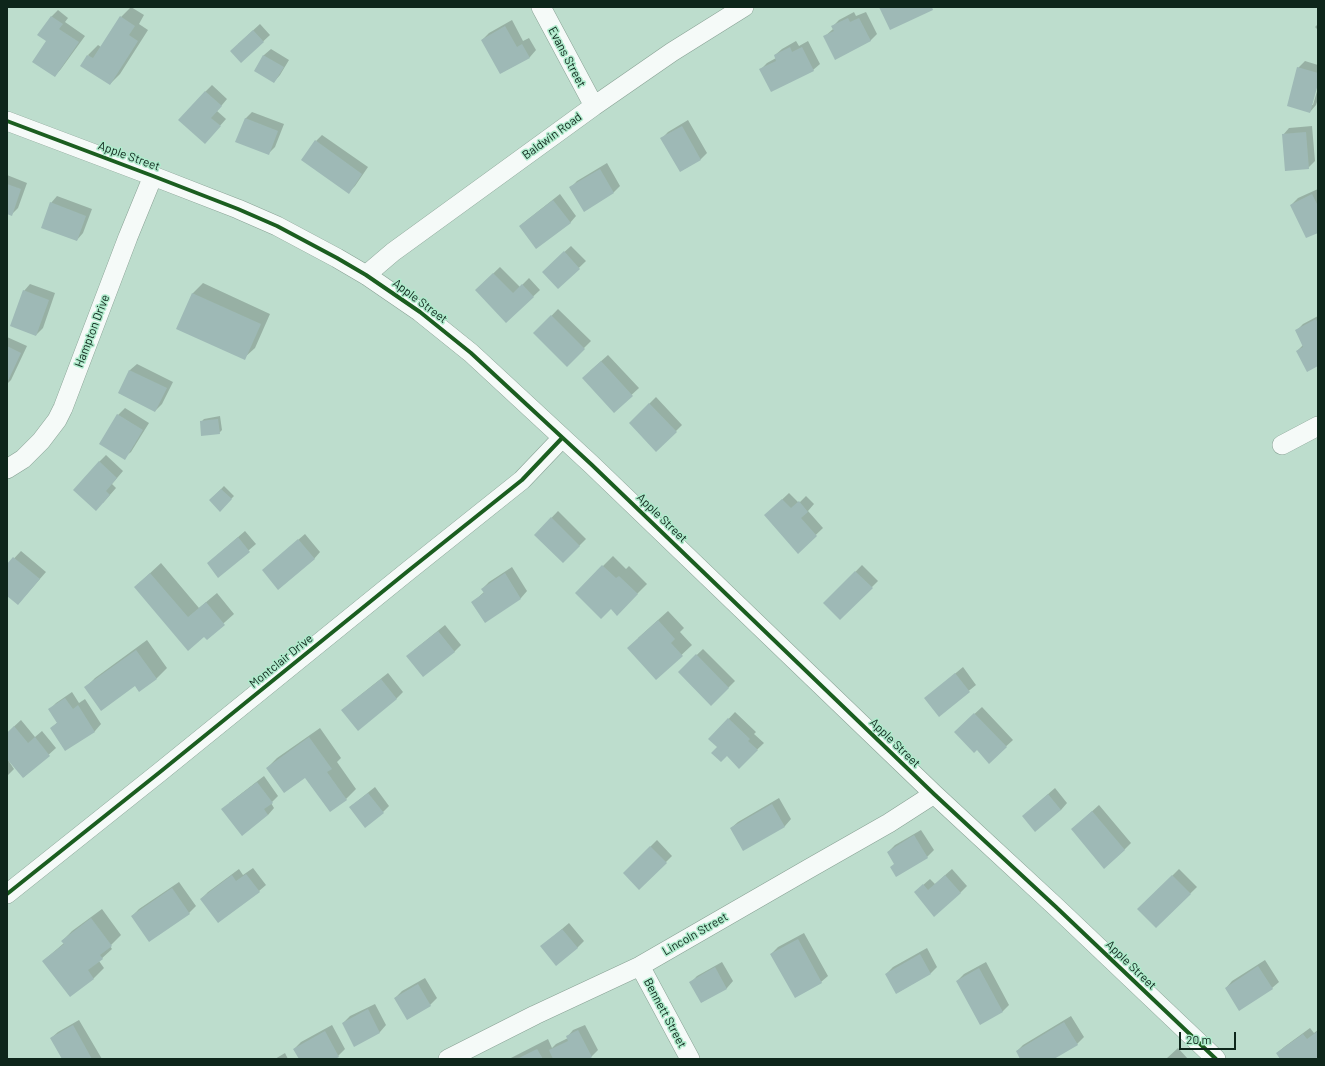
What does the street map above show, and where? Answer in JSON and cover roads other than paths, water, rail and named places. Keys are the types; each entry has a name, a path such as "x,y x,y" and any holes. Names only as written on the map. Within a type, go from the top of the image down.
{"street":[{"name":"Evans Street","path":"541,7 594,106"},
{"name":"Baldwin Road","path":"366,274 392,252 594,106 672,52 744,7"},
{"name":"Apple Street","path":"7,121 238,209 277,226 366,274 420,312 471,354 598,470 934,794 1216,1059"},
{"name":"Hampton Drive","path":"7,469 23,459 41,441 57,420 63,408 128,237 153,176"},
{"path":"1282,445 1318,426"},
{"name":"Montclair Drive","path":"7,894 154,777 408,570 522,480 562,438"},
{"name":"Lincoln Street","path":"448,1059 535,1014 640,966 889,823 934,794"},
{"name":"Bennett Street","path":"640,966 690,1059"}]}
